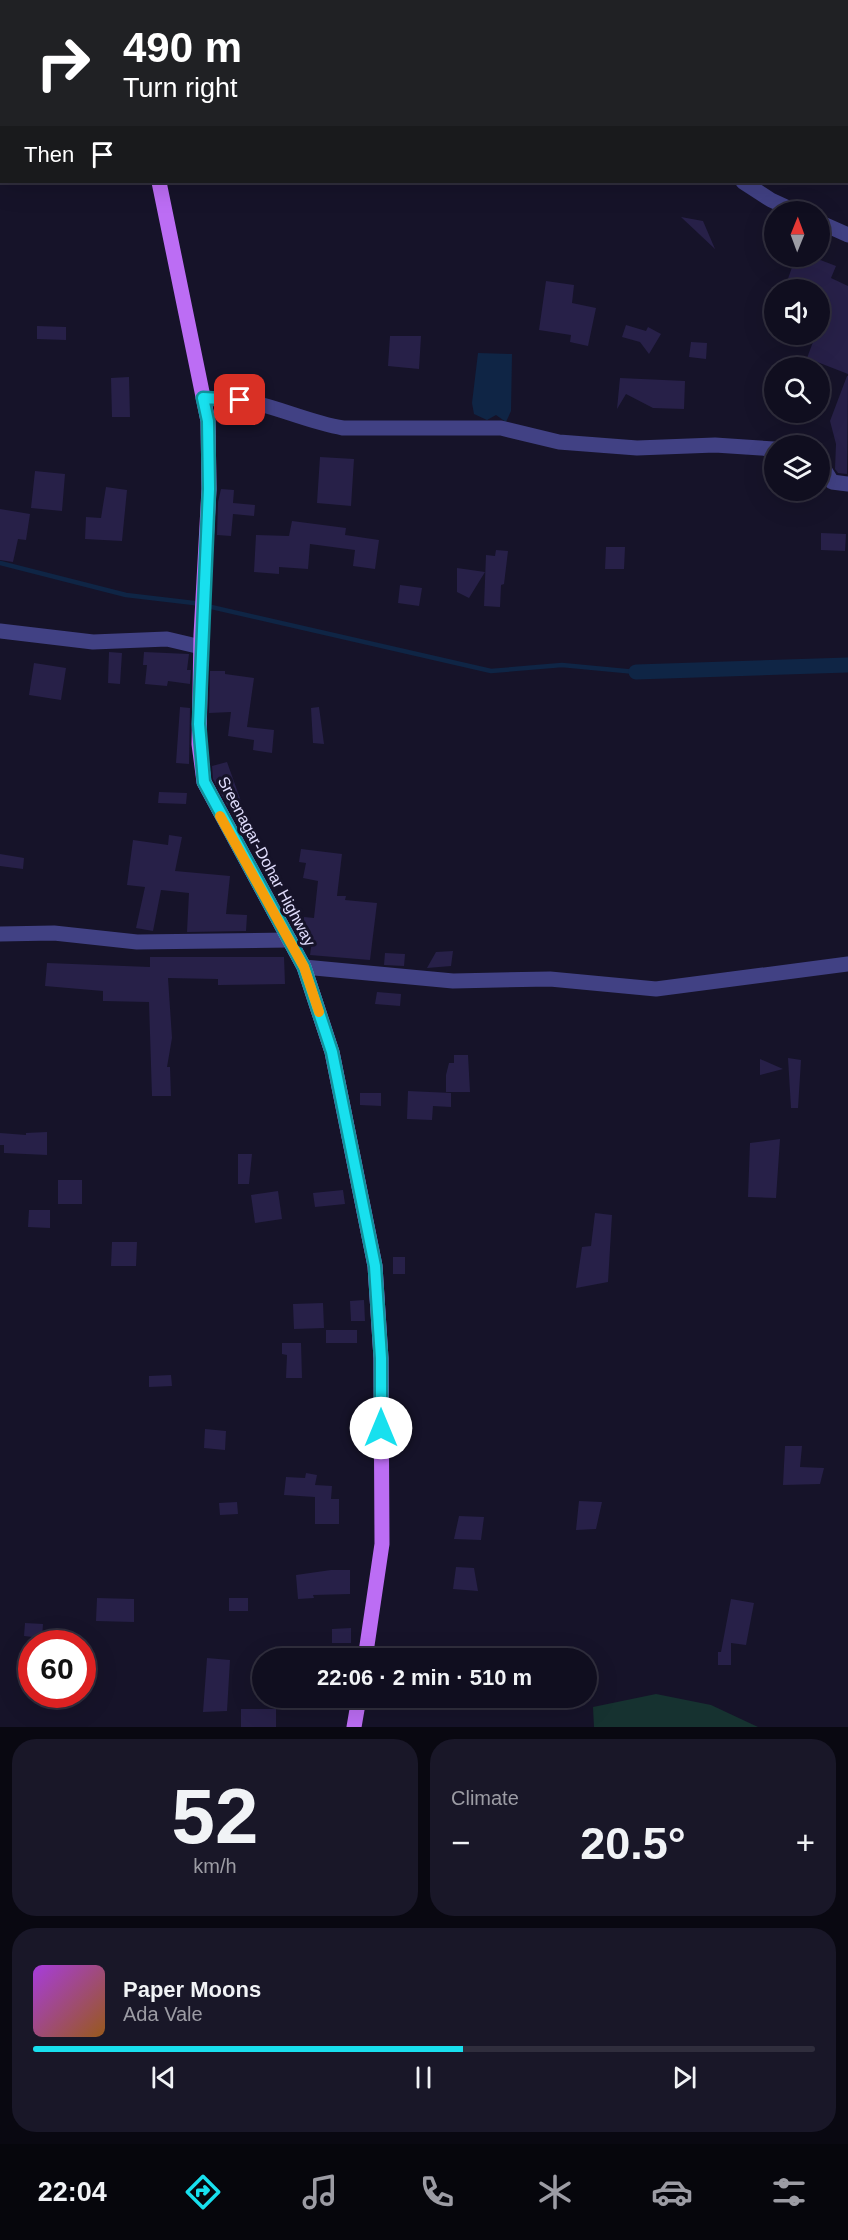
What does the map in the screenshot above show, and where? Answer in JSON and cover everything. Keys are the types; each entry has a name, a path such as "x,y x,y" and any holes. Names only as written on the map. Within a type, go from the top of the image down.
{"main road":[{"name":"Sreenagar-Dohar Highway","path":"159,183 208,421 207,564 201,641 199,744 204,782 304,967 332,1052 375,1266 381,1358 382,1544 367,1648"},
{"path":"354,1727 357,1708"}],"street":[{"path":"745,183 773,201"},
{"path":"830,227 848,235"},
{"path":"203,398 240,400 277,409 320,424 343,428 501,428 559,442 637,448 715,445 764,448"},
{"path":"830,479 832,482 848,484"},
{"path":"0,631 93,642 167,639 201,641"},
{"path":"0,934 54,933 138,942 290,940"},
{"path":"304,967 453,981 550,979 656,989 848,964"}],"green space":[{"path":"656,1694 711,1705 758,1727 594,1727 593,1708"}],"water":[{"path":"478,353 512,354 511,411 506,422 496,415 487,420 474,414 472,403"}],"building":[{"path":"681,217 703,221 715,249"},
{"path":"830,264 836,266 831,278 848,286 848,374 830,367 830,357 807,357 812,345 830,345 830,279 788,279 792,267 830,267"},
{"path":"546,281 574,285 572,303 596,308 588,346 570,342 571,335 539,330"},
{"path":"626,325 646,331 648,327 661,334 649,354 640,342 622,337"},
{"path":"37,326 66,327 66,340 37,339"},
{"path":"390,336 421,336 419,369 388,366"},
{"path":"691,342 707,343 706,359 689,357"},
{"path":"848,376 847,474 838,473 835,469 836,444 830,421"},
{"path":"129,377 130,417 112,417 111,378"},
{"path":"620,378 685,381 684,409 653,408 626,394 617,409"},
{"path":"320,457 354,459 351,506 317,503"},
{"path":"35,471 65,474 62,511 31,508"},
{"path":"106,487 127,490 122,541 85,539 86,517 101,518"},
{"path":"221,489 234,490 233,503 255,505 254,516 233,514 231,536 217,535 218,502"},
{"path":"0,509 30,514 26,540 18,539 13,562 0,560"},
{"path":"292,521 346,528 345,535 379,540 375,569 353,566 355,550 310,544 308,569 279,567 279,574 254,572 256,535 289,536"},
{"path":"821,533 846,534 845,551 821,550"},
{"path":"606,547 625,547 624,569 605,569"},
{"path":"496,550 508,551 504,584 501,585 500,607 484,606 486,555 495,556"},
{"path":"457,568 485,572 469,598 457,592"},
{"path":"400,585 422,588 419,606 398,603"},
{"path":"109,652 122,653 120,684 108,683"},
{"path":"144,652 189,654 187,670 191,670 190,684 168,681 167,686 145,684 147,665 143,665"},
{"path":"34,663 66,668 61,700 29,695"},
{"path":"210,671 225,671 225,674 254,678 247,727 274,730 272,753 253,750 254,740 228,736 231,712 209,713"},
{"path":"180,707 190,708 189,764 176,763"},
{"path":"319,707 324,744 313,743 311,708"},
{"path":"227,762 252,832 244,836 213,779 212,766"},
{"path":"159,792 187,793 186,804 158,803"},
{"path":"169,835 182,837 175,871 230,876 226,914 247,915 246,931 187,932 189,893 161,890 153,931 136,928 145,887 127,885 133,840 168,845"},
{"path":"301,849 342,854 337,896 346,896 345,900 377,903 370,960 310,955 312,941 301,939 304,917 314,918 318,881 303,878 306,863 299,862"},
{"path":"0,854 24,858 23,869 0,866"},
{"path":"453,951 451,966 427,968 436,952"},
{"path":"385,953 405,954 404,966 384,965"},
{"path":"150,957 284,957 285,984 218,985 218,979 168,978 172,1038 167,1067 170,1067 171,1096 152,1096 149,1002 103,1001 103,991 45,986 47,963 150,967"},
{"path":"377,992 401,994 400,1006 375,1004"},
{"path":"454,1055 468,1055 470,1092 446,1092 446,1075 449,1063 454,1063"},
{"path":"788,1058 801,1060 798,1108 791,1108"},
{"path":"760,1059 783,1069 760,1075"},
{"path":"408,1091 451,1093 451,1107 433,1106 432,1120 407,1119"},
{"path":"360,1093 381,1093 381,1106 360,1105"},
{"path":"47,1132 47,1155 4,1153 4,1145 0,1145 0,1133 26,1135 26,1133"},
{"path":"780,1139 776,1198 748,1197 750,1143"},
{"path":"238,1154 252,1154 249,1184 238,1184"},
{"path":"58,1180 82,1180 82,1204 58,1204"},
{"path":"343,1190 345,1204 315,1207 313,1193"},
{"path":"278,1191 282,1219 255,1223 251,1195"},
{"path":"29,1210 50,1210 50,1228 28,1227"},
{"path":"595,1213 612,1215 608,1282 576,1288 582,1247 591,1246"},
{"path":"112,1242 137,1242 136,1266 111,1266"},
{"path":"393,1257 405,1257 405,1274 393,1274"},
{"path":"364,1300 365,1321 351,1321 350,1301"},
{"path":"323,1303 324,1328 294,1329 293,1304"},
{"path":"326,1330 357,1330 357,1343 326,1343"},
{"path":"282,1343 301,1343 302,1378 286,1378 287,1355 282,1354"},
{"path":"171,1375 172,1386 149,1387 149,1376"},
{"path":"205,1429 226,1431 225,1450 204,1448"},
{"path":"785,1446 802,1446 800,1467 824,1468 820,1484 783,1485"},
{"path":"306,1473 317,1475 315,1485 332,1486 331,1499 339,1499 339,1524 315,1524 315,1497 284,1495 286,1477 305,1478"},
{"path":"579,1501 602,1502 596,1529 576,1530"},
{"path":"237,1502 238,1514 220,1515 219,1503"},
{"path":"459,1516 484,1517 481,1540 454,1539"},
{"path":"456,1567 474,1568 478,1591 453,1589"},
{"path":"350,1570 350,1594 313,1595 314,1598 298,1599 296,1575"},
{"path":"97,1598 134,1599 134,1622 96,1621"},
{"path":"229,1598 248,1598 248,1611 229,1611"},
{"path":"731,1599 754,1603 746,1645 731,1643 731,1665 718,1665 718,1652 721,1652"},
{"path":"25,1623 43,1624 43,1630 24,1630"},
{"path":"351,1628 351,1643 332,1643 332,1629"},
{"path":"207,1658 230,1660 227,1711 203,1712"},
{"path":"241,1709 276,1709 276,1727 241,1727"}],"waterway":[{"path":"0,563 126,595 194,603 491,671 562,665 636,672"},
{"path":"636,672 848,665"}],"slow traffic":[{"path":"220,816 251,867 304,967 319,1012"}],"route":[{"path":"240,400 203,398 208,421 209,489 199,724 204,782 223,821 251,867 304,967 332,1052 375,1266 381,1358 381,1428"}]}
